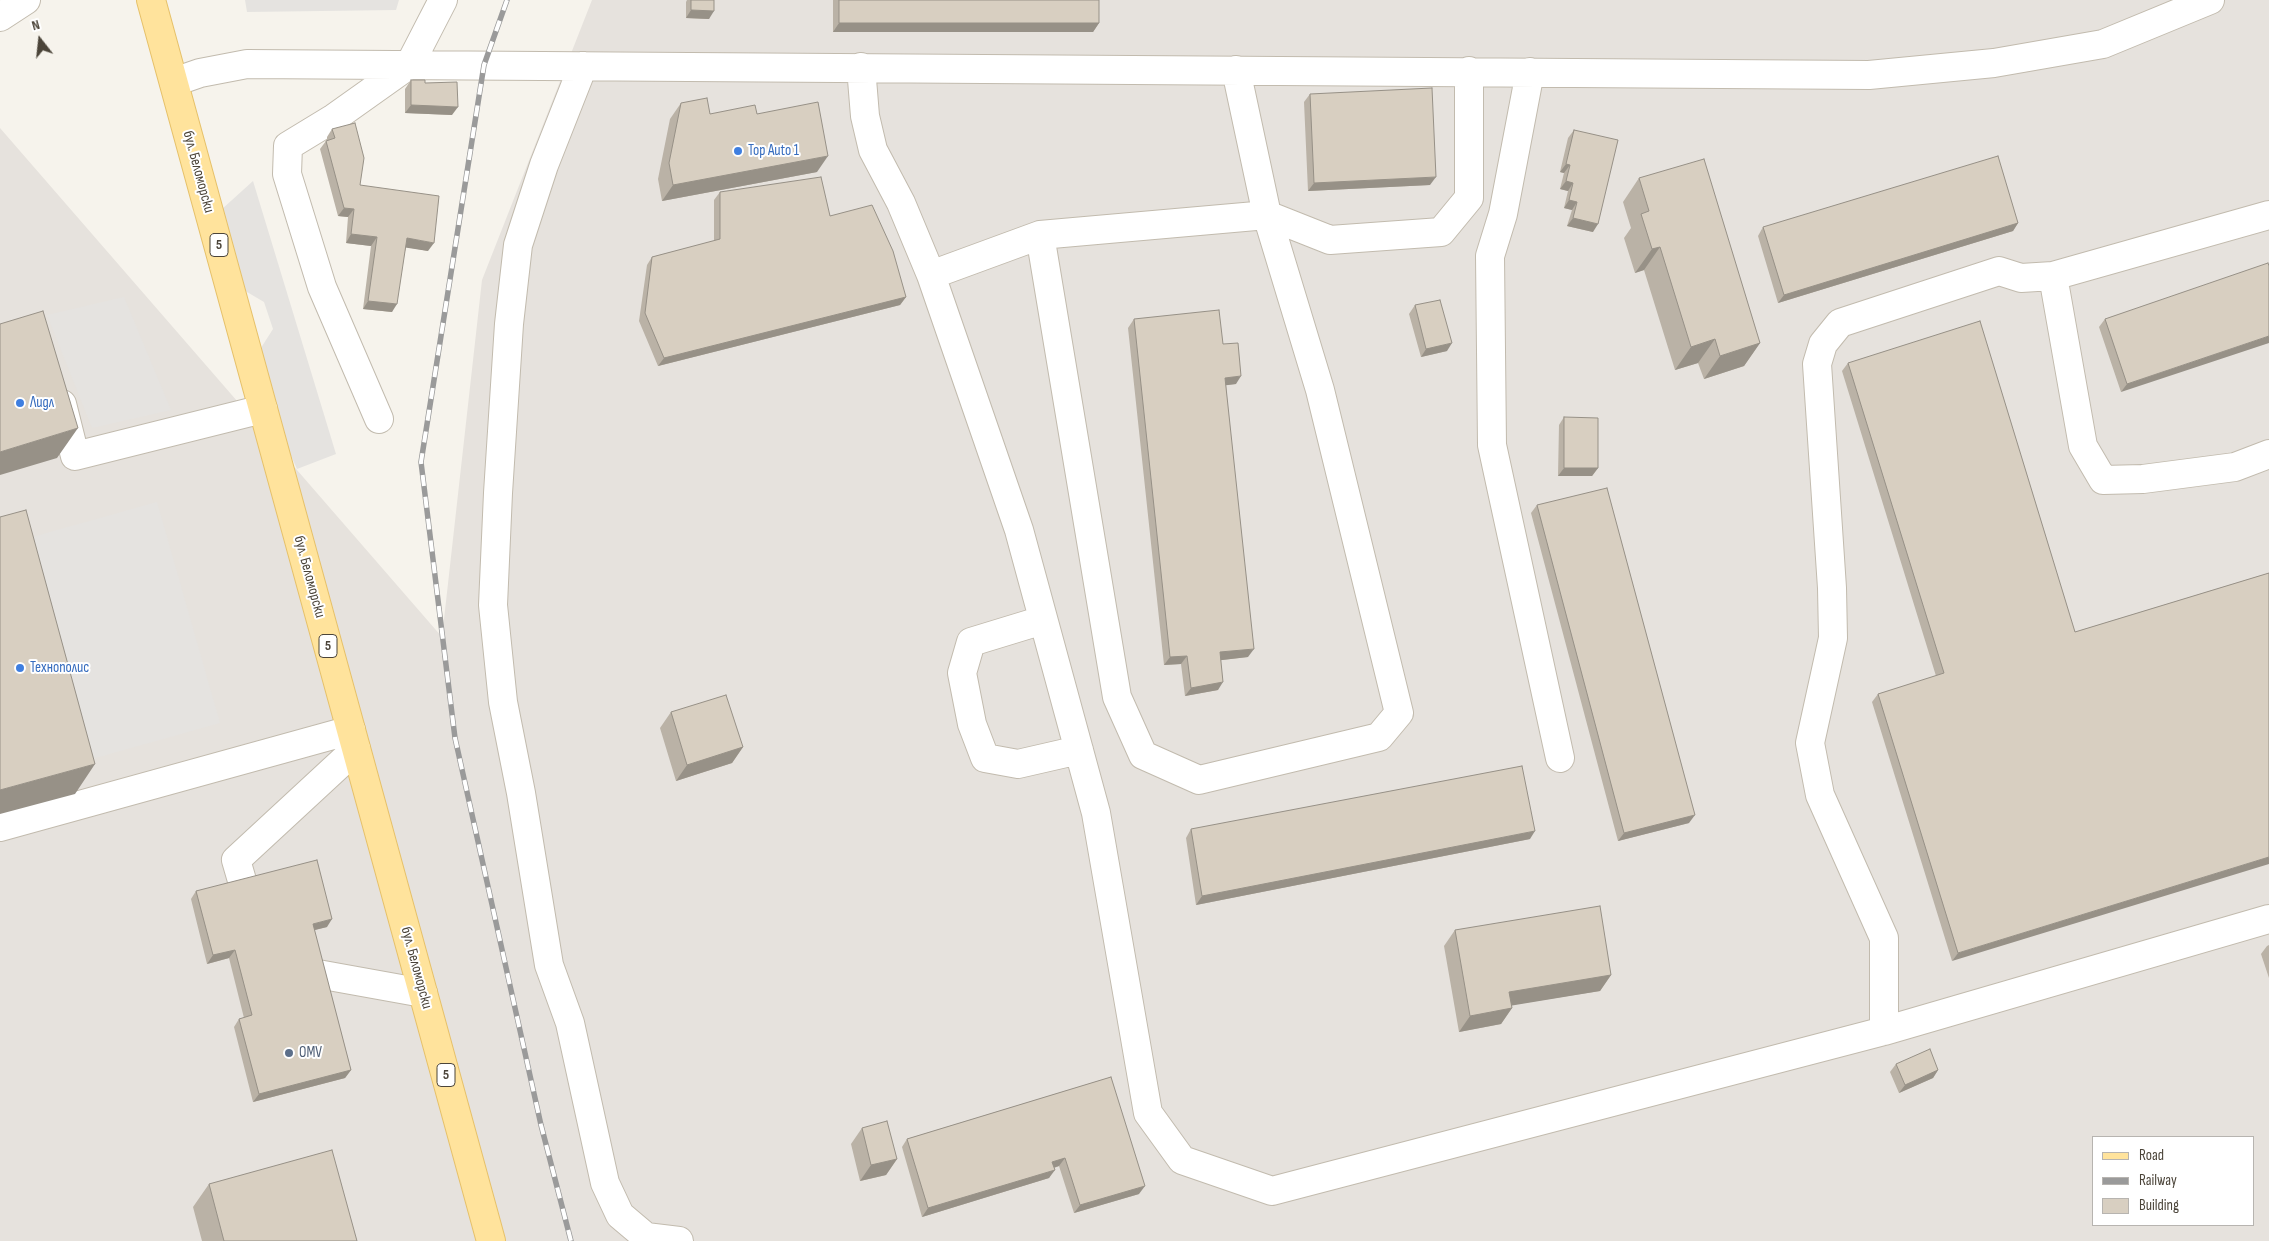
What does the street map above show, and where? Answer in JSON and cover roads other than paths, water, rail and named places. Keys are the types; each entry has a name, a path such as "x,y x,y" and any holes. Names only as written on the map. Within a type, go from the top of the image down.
{"main road":[{"name":"бул. Беломорски","path":"151,0 491,1241"}],"street":[{"path":"0,17 26,0"},
{"path":"379,419 322,287 287,174 288,146 334,118 410,64 443,0"},
{"path":"174,82 200,73 247,64 1869,75 1994,63 2103,44 2210,0"},
{"path":"583,66 544,165 518,245 509,324 493,605 504,702 549,965 570,1022 605,1183 620,1215 646,1239 679,1241"},
{"path":"861,67 865,116 873,150 901,203 931,275 1019,530 1096,813 1148,1113 1182,1160 1272,1191 1884,1031 2269,919"},
{"path":"1040,235 1118,697 1144,755 1198,780 1379,737 1399,712 1320,390 1267,214 1236,70"},
{"path":"931,275 1040,235 1267,214 1330,240 1441,232 1469,198 1469,71"},
{"path":"1530,72 1503,214 1490,256 1492,444 1560,758"},
{"path":"1884,1031 1884,938 1820,796 1810,743 1833,638 1832,588 1817,364 1823,344 1840,323 1999,270 2021,278 2053,276 2269,214"},
{"path":"2053,276 2083,446 2103,480 2143,479 2235,467 2269,454"},
{"path":"55,381 75,456 263,409"},
{"path":"1043,620 971,642 962,673 972,724 985,758 1018,764 1079,750"},
{"path":"0,827 354,740"},
{"path":"258,936 236,860 354,740"},
{"path":"266,965 423,993"}],"railway":[{"path":"507,0 484,65 421,462 455,738 541,1125 571,1241"}],"place":[{"name":"Top Auto 1","path":"738,151"},
{"name":"Лидл","path":"20,403"},
{"name":"Технополис","path":"20,668"},
{"name":"OMV","path":"289,1053"}]}
